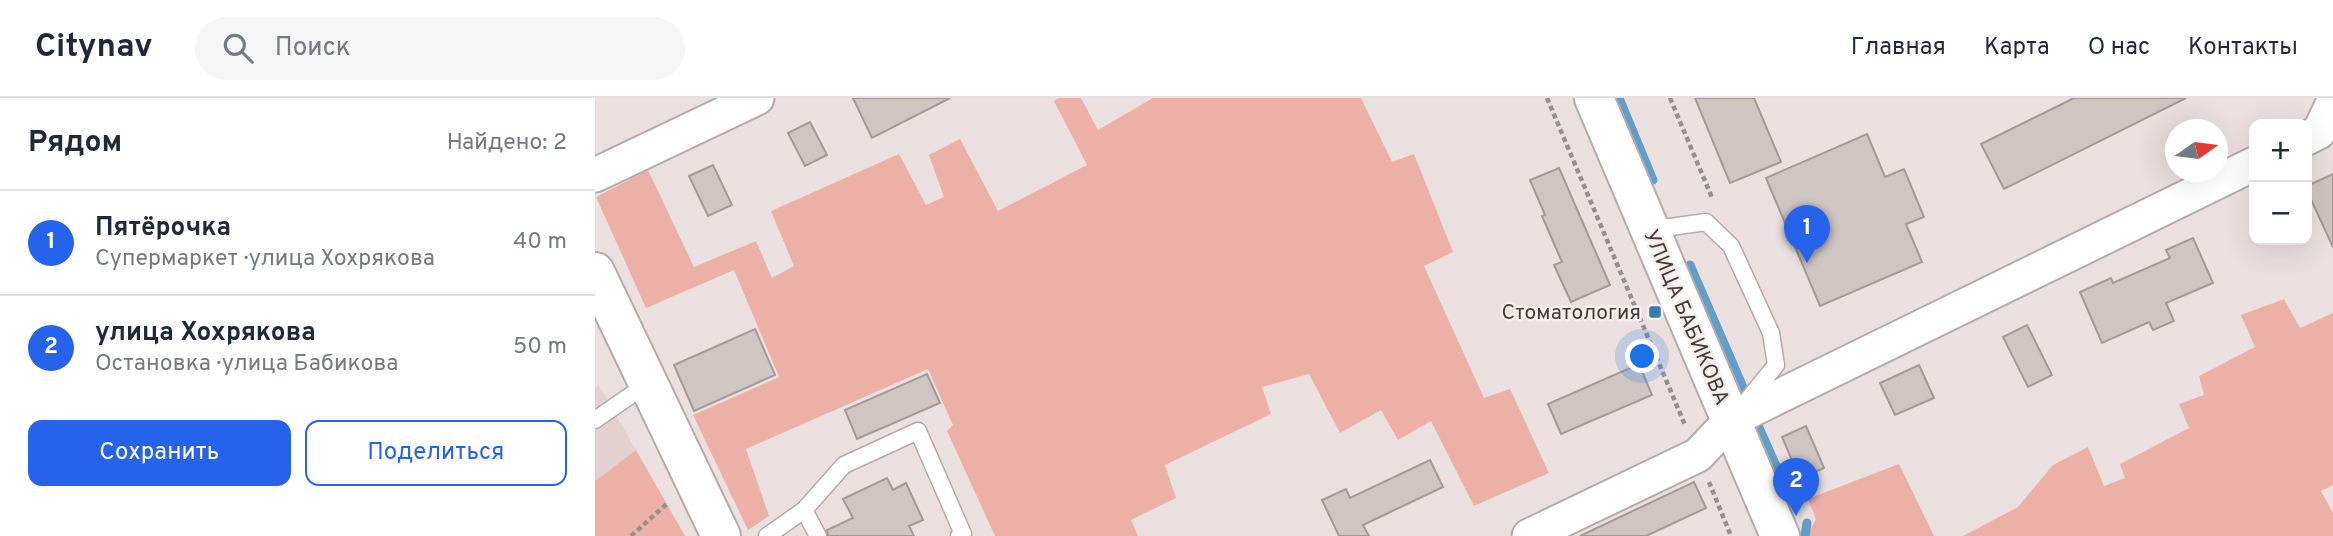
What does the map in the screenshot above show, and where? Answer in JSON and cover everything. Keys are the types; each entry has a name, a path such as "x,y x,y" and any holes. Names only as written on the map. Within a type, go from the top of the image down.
{"main road":[{"name":"УЛИЦА БАБИКОВА","path":"1594,98 1780,536"},
{"path":"595,272 721,536"}],"street":[{"path":"595,175 757,98"},
{"path":"2312,136 2319,132 2333,103"},
{"path":"1529,536 1698,455 1731,420 2249,166"}],"lane":[{"path":"1649,230 1706,222 1731,246 1771,333 1776,365 1731,420"},
{"path":"595,420 647,384"},
{"path":"767,536 804,510 844,465 918,431 963,534 959,536"},
{"path":"804,510 818,536"}],"path":[{"path":"1547,98 1731,536"},
{"path":"631,536 693,480"}],"shaded area":[{"path":"1059,98 1081,98 1098,130 1153,98 1361,98 1392,162 1414,154 1453,252 1424,266 1484,398 1510,389 1549,473 1474,506 1431,421 1398,440 1381,410 1340,433 1309,374 1262,387 1271,414 1165,465 1176,498 1131,520 1138,536 995,536 947,431 953,425 928,369 746,449 769,516 748,530 693,415 779,377 734,270 646,308 596,197 648,170 694,267 756,241 772,278 794,266 771,211 899,154 926,205 944,197 929,155 960,139 998,211 1087,165 1054,101"},
{"path":"2284,299 2300,328 2333,313 2333,485 2321,491 2333,513 2333,536 1963,536 2018,507 2053,465 2088,447 2104,486 2125,478 2120,464 2189,428 2179,404 2204,395 2199,376 2255,347 2241,315"},
{"path":"599,386 636,450 595,481 595,388"},
{"path":"636,450 685,536 595,536 595,481"},
{"path":"1899,464 1934,536 1809,536 1816,519 1808,499"}],"building":[{"path":"853,98 950,98 872,138"},
{"path":"1695,98 1754,98 1781,162 1730,183"},
{"path":"2074,98 2186,98 2004,189 1981,144"},
{"path":"810,122 827,155 805,166 788,133"},
{"path":"1867,134 1885,177 1904,169 1924,217 1906,224 1922,262 1820,306 1766,178"},
{"path":"713,165 732,205 708,216 689,176"},
{"path":"1559,168 1610,285 1571,302 1554,265 1562,262 1530,180"},
{"path":"2333,174 2333,247 2312,202 2312,184"},
{"path":"2193,238 2213,283 2166,303 2174,321 2153,330 2149,322 2102,343 2080,292 2111,278 2113,283 2170,258 2166,250"},
{"path":"2027,325 2052,375 2028,387 2003,337"},
{"path":"755,329 775,375 694,411 674,365"},
{"path":"1639,364 1652,395 1561,434 1548,404"},
{"path":"1919,365 1934,398 1895,415 1880,383"},
{"path":"927,374 940,403 857,439 845,410"},
{"path":"1806,426 1824,468 1800,479 1782,437"},
{"path":"1430,460 1443,487 1363,525 1369,536 1339,536 1322,500 1346,489 1350,498"},
{"path":"887,478 893,490 906,483 923,520 909,526 914,536 828,536 827,530 853,518 843,499"},
{"path":"1694,482 1706,508 1646,536 1580,536"}],"waterway":[{"path":"1619,98 1653,180"},
{"path":"1690,265 1746,394"},
{"path":"1757,423 1789,495 1798,501"},
{"path":"1805,536 1807,523"}],"place":[{"name":"Пятёрочка","path":"1807,263"},
{"name":"Стоматология","path":"1655,312"},
{"name":"улица Хохрякова","path":"1796,516"}]}
